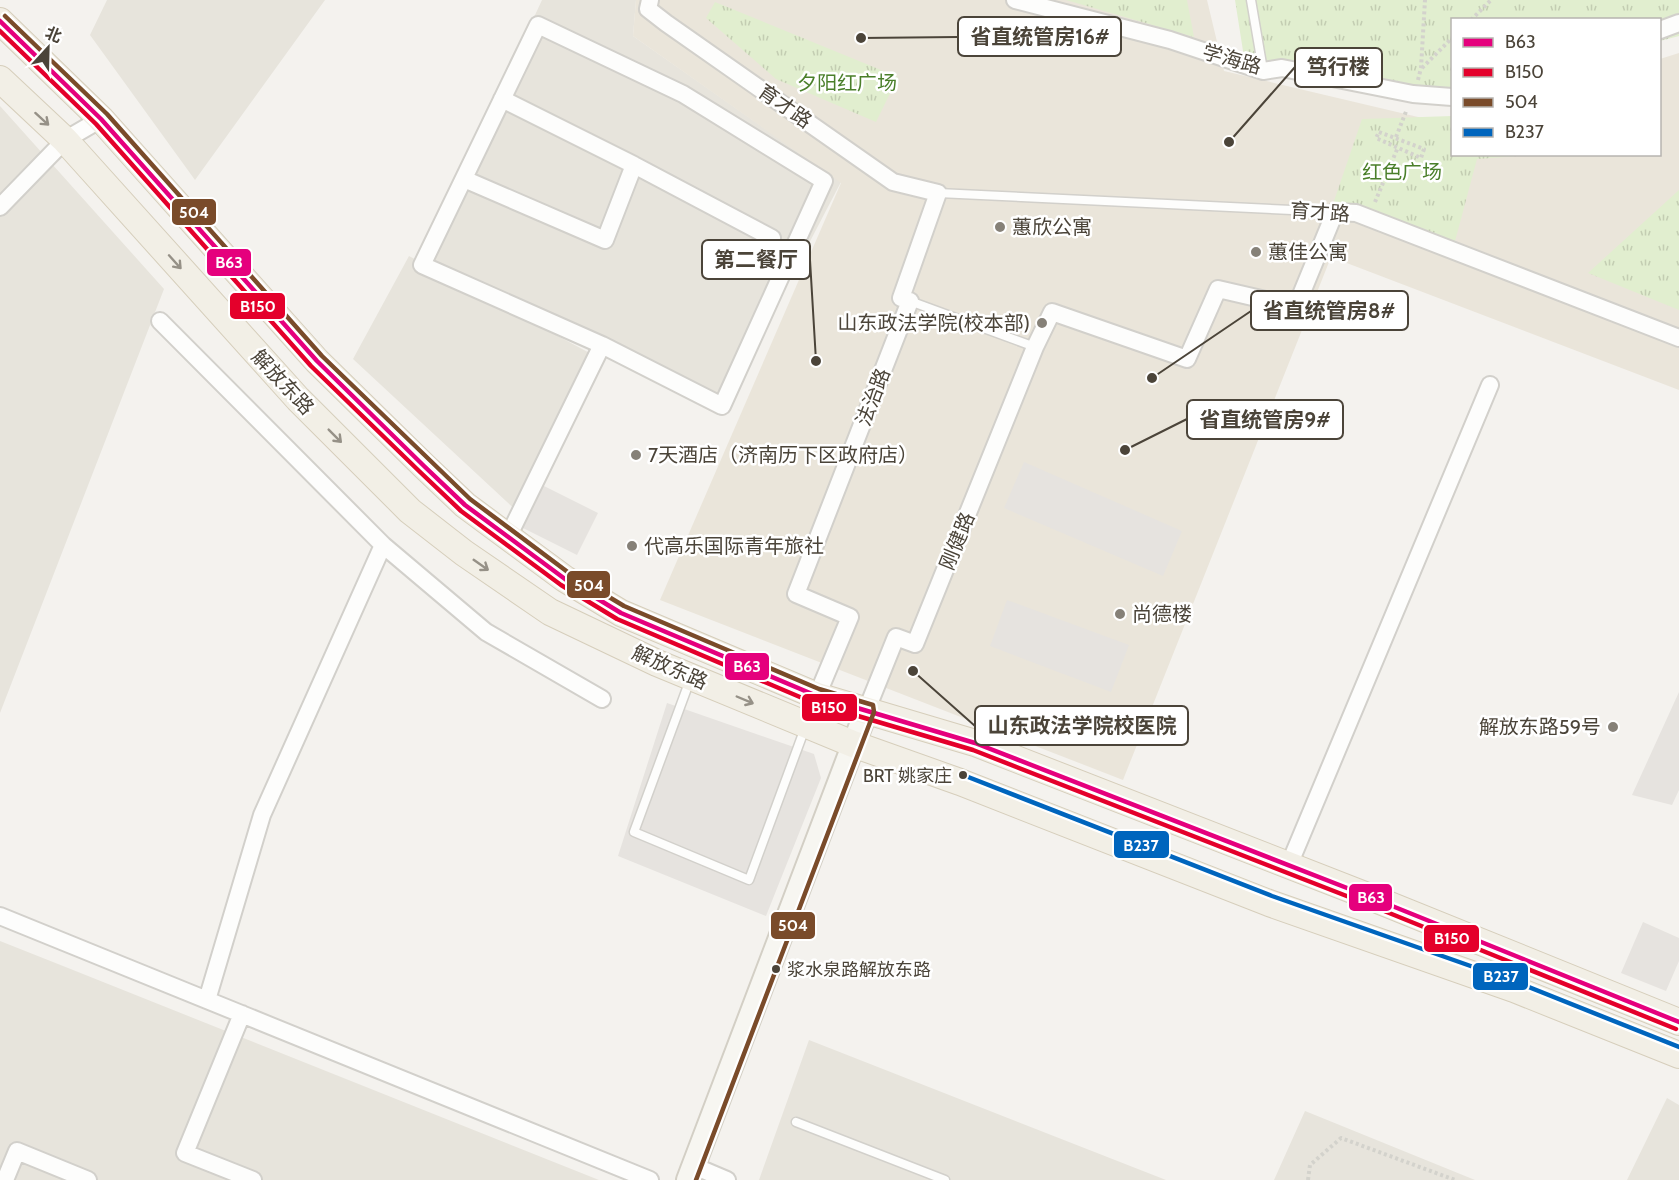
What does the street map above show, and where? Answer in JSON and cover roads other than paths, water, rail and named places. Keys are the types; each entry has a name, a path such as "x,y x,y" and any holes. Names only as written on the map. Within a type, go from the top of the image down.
{"main road":[{"name":"解放东路","path":"0,21 101,119 316,361 465,505 565,579 621,613 817,696 975,743 1289,865 1679,1022"},
{"name":"解放东路","path":"0,79 65,140 298,399 410,511 464,553 550,612 691,677 853,744 960,782 1269,903 1514,989 1679,1055"},
{"path":"691,1173 867,709"}],"street":[{"name":"育才路","path":"650,0 648,9 666,23 893,182 938,193"},
{"name":"学海路","path":"1015,0 1170,40 1263,71 1282,68 1413,94 1451,97"},
{"path":"1661,29 1679,23"},
{"path":"538,25 683,94 824,181 722,406 602,345 422,265 464,179 538,25"},
{"path":"502,99 772,238"},
{"path":"0,207 65,140 101,119"},
{"path":"464,179 604,240 634,165"},
{"path":"905,300 938,193"},
{"name":"育才路","path":"1335,212 1356,213 1679,338"},
{"path":"1035,347 1052,312 1187,359 1218,289 1296,308 1335,212"},
{"name":"法治路","path":"817,696 849,617 796,594 905,300"},
{"path":"160,321 383,545 486,632 602,699"},
{"path":"508,537 602,345"},
{"name":"刚健路","path":"867,709 896,637 915,644 1035,347"},
{"path":"1289,865 1490,385"},
{"path":"207,1000 262,815 383,545"},
{"path":"0,916 650,1180"},
{"path":"242,1014 185,1153 253,1180"},
{"path":"5,1180 17,1151 88,1180"},
{"path":"691,1173 727,1180"}],"lane":[{"path":"1251,0 1263,71"},
{"name":"育才路","path":"938,193 1335,212"},
{"path":"905,300 1035,347"},
{"path":"691,677 634,832 749,880 806,725"},
{"path":"796,1122 945,1180"}],"place":[{"name":"省直统管房16#","path":"861,38"},
{"name":"笃行楼","path":"1229,142"},
{"name":"蕙欣公寓","path":"1000,227"},
{"name":"蕙佳公寓","path":"1256,252"},
{"name":"山东政法学院(校本部)","path":"1042,323"},
{"name":"第二餐厅","path":"816,361"},
{"name":"省直统管房8#","path":"1152,378"},
{"name":"省直统管房9#","path":"1125,450"},
{"name":"7天酒店（济南历下区政府店）","path":"636,455"},
{"name":"代高乐国际青年旅社","path":"632,546"},
{"name":"尚德楼","path":"1120,614"},
{"name":"山东政法学院校医院","path":"913,671"},
{"name":"解放东路59号","path":"1613,727"},
{"name":"BRT 姚家庄","path":"963,775"},
{"name":"浆水泉路解放东路","path":"776,969"}],"park label":[{"name":"夕阳红广场","path":"847,83"},
{"name":"红色广场","path":"1402,172"}]}
